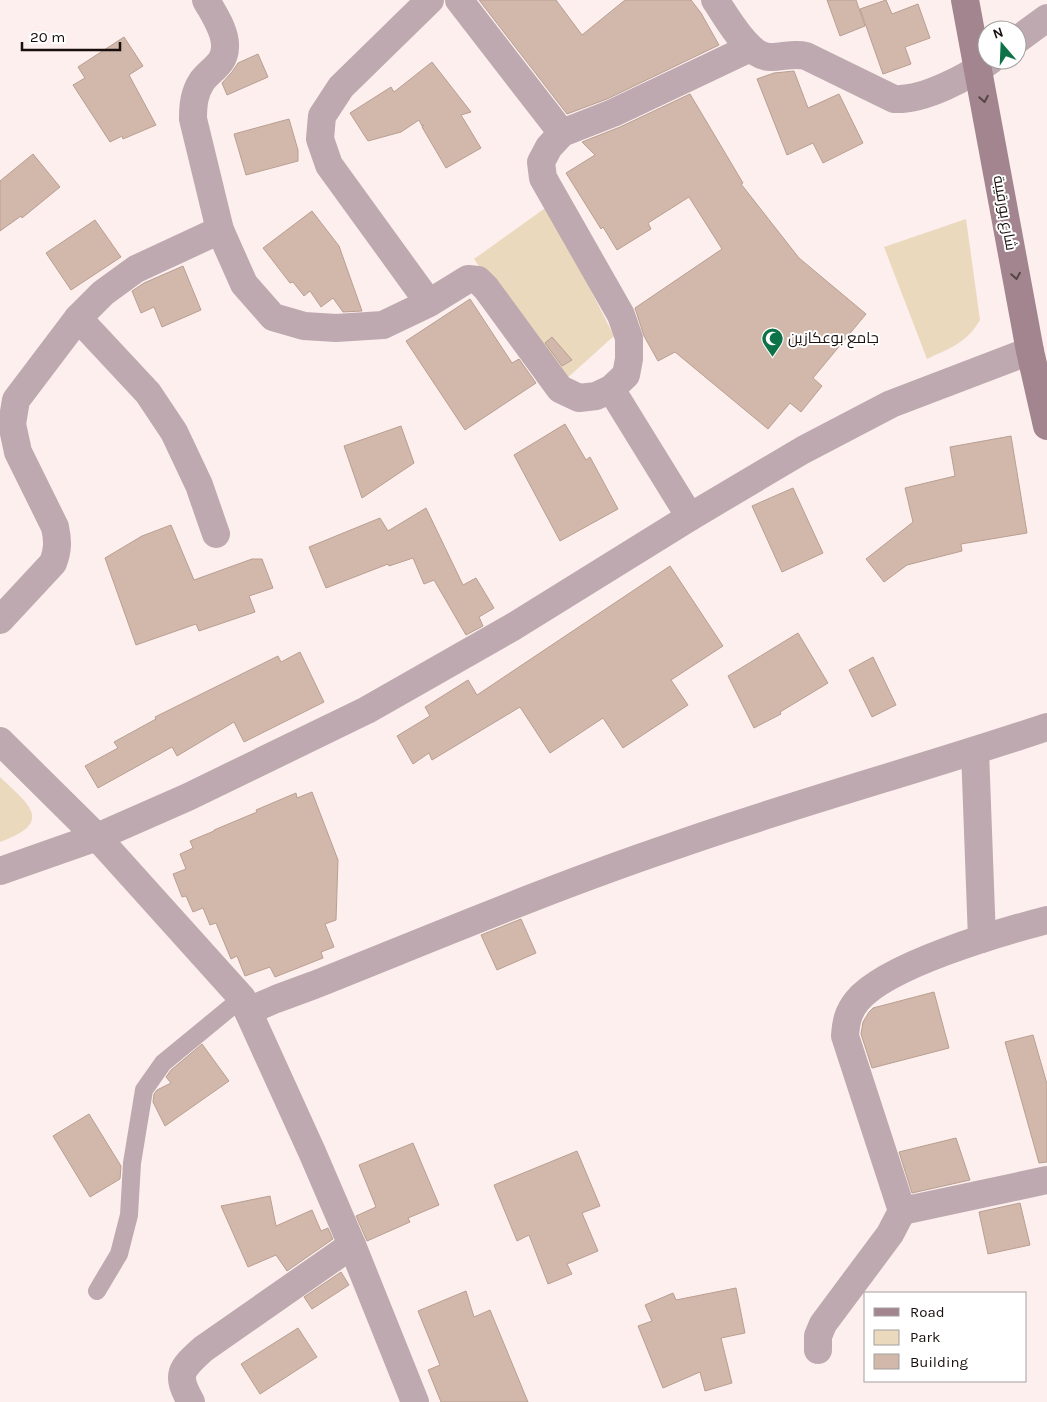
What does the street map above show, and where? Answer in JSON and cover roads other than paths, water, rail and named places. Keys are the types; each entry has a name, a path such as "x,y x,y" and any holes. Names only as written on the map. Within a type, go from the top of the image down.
{"main road":[{"name":"شارع بورقيبة","path":"965,0 977,39"},
{"name":"شارع بورقيبة","path":"986,70 1030,351 1047,426"}],"street":[{"path":"206,0 222,32 226,46 222,61 202,81 193,100 193,119 220,230 244,284 273,317 304,326 328,328 382,325 428,303 456,284 468,279 478,280 486,288 560,389 579,398 596,396 611,390 626,375 630,358 629,338 621,315 543,178 541,162 549,147 562,133 613,113 750,48"},
{"path":"428,303 329,165 320,139 322,116 341,86 430,0"},
{"path":"459,0 562,133"},
{"path":"715,0 750,48 759,55 765,57 796,54 806,56 894,99 905,100 920,95 977,69"},
{"path":"1027,33 1047,18"},
{"path":"0,620 53,563 58,539 55,527 18,452 12,424 16,400 78,318 103,293 136,269 220,230"},
{"path":"78,318 148,393 169,425 199,485 216,534"},
{"path":"0,871 97,837 188,797 367,710 511,628 690,517 803,450 892,404 1030,351"},
{"path":"611,390 690,517"},
{"path":"245,1005 276,999 323,982 599,872 769,814 1047,727"},
{"path":"0,742 97,837 245,1005 352,1245 414,1402"},
{"path":"975,751 982,939"},
{"path":"818,1350 818,1336 823,1324 890,1234 902,1211 845,1036 846,1018 858,1000 875,986 902,969 982,939 1047,920"},
{"path":"902,1211 1047,1180"},
{"path":"191,1402 182,1386 182,1373 188,1363 203,1349 352,1245"}],"lane":[{"path":"97,1291 118,1254 129,1214 132,1163 144,1090 163,1063 245,1005"}],"place":[{"name":"جامع بوعكازين","path":"772,357"}]}
